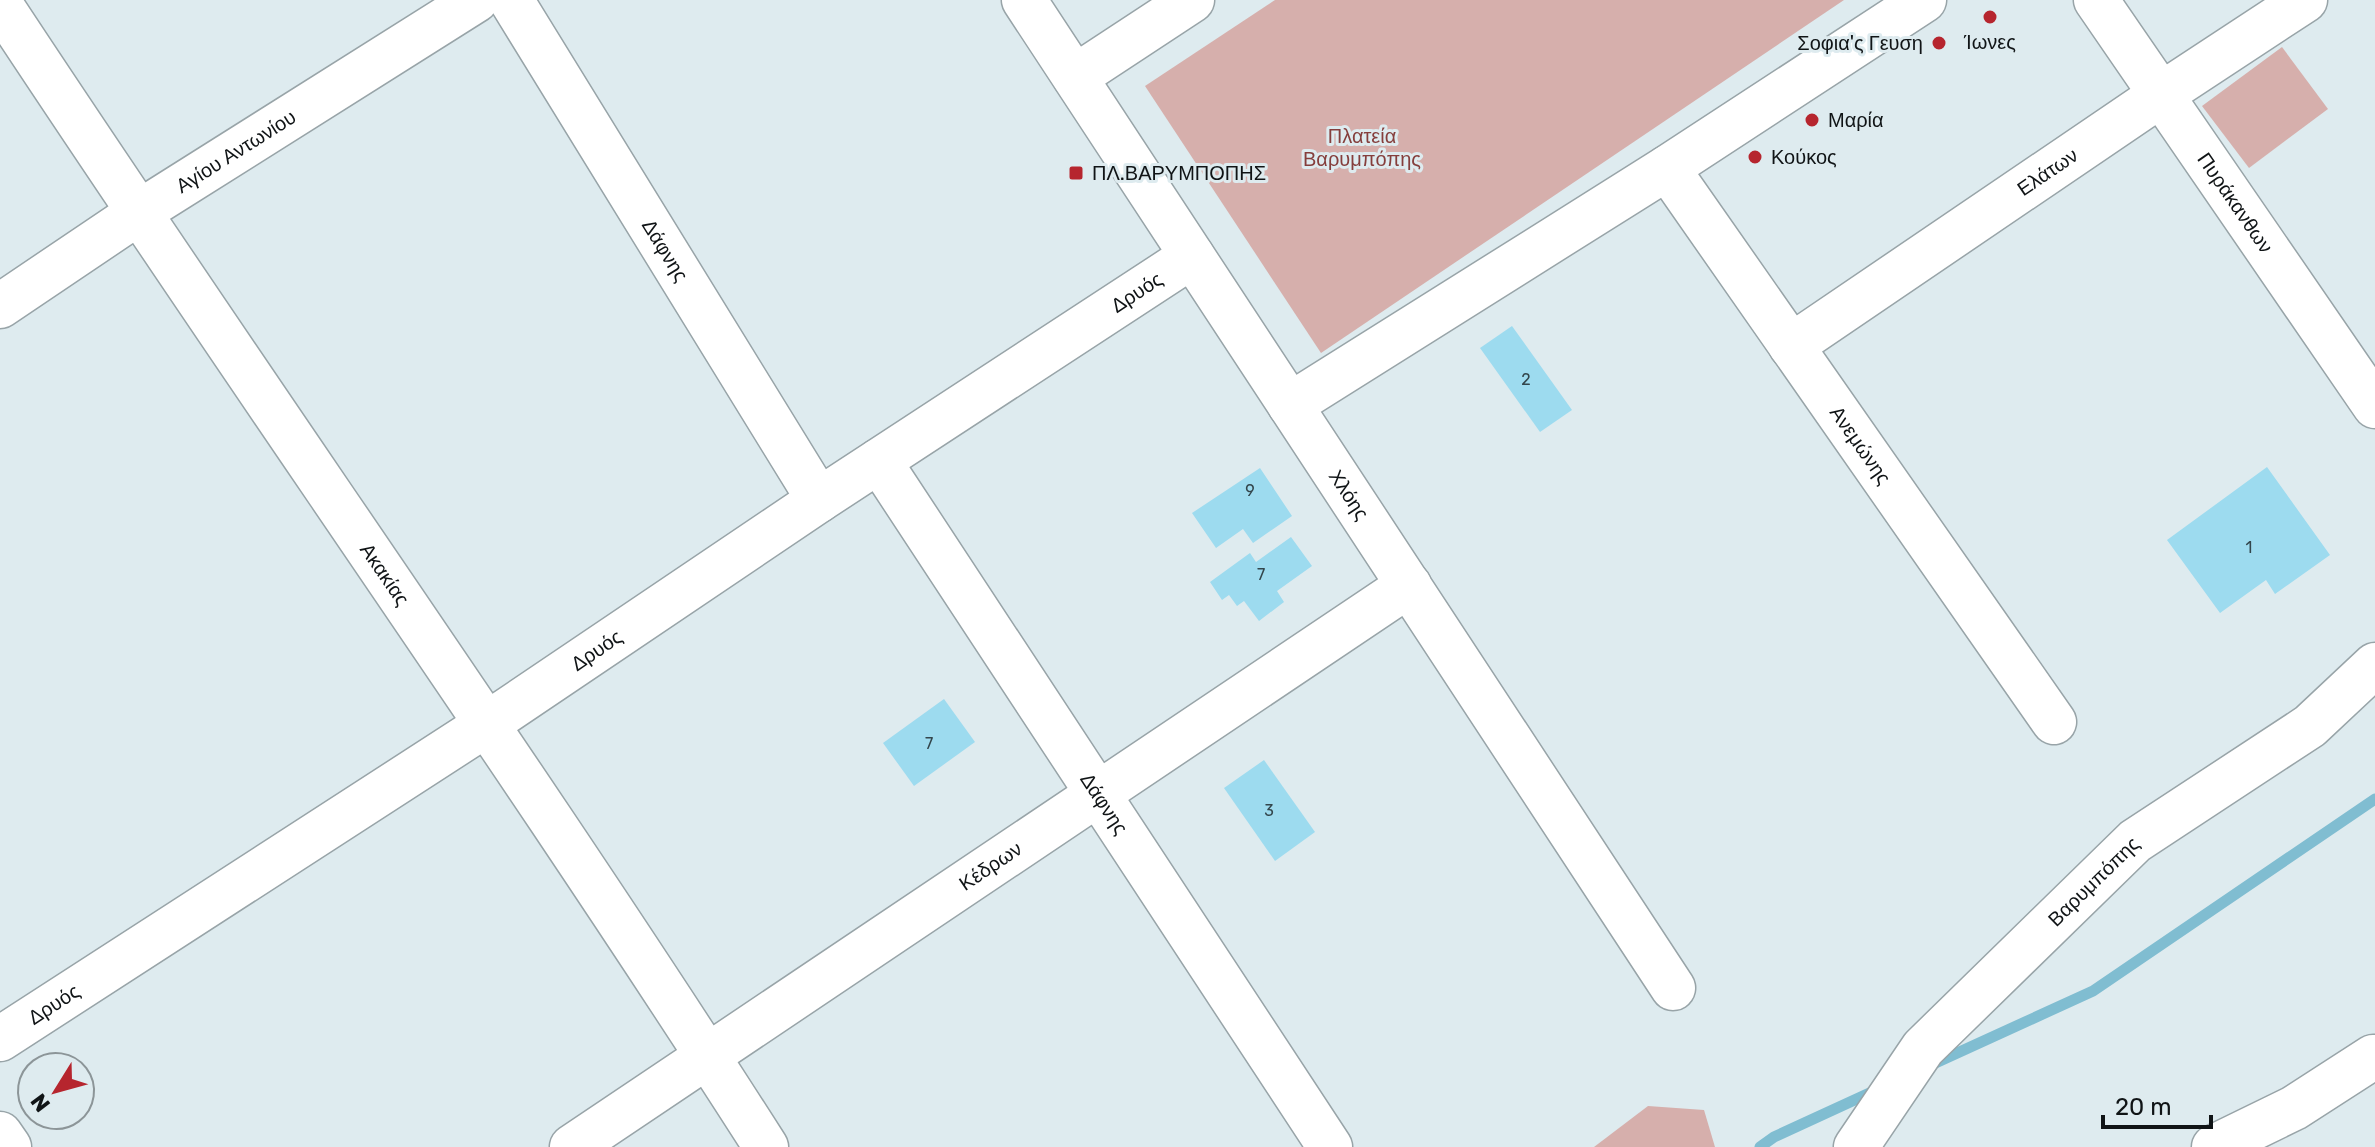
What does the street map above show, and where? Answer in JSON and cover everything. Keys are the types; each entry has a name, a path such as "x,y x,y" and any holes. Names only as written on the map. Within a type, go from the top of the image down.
{"street":[{"name":"Αγίου Αντωνίου","path":"0,306 138,213 476,0"},
{"name":"Δάφνης","path":"511,0 819,500"},
{"name":"Χλόης","path":"1024,0 1673,988"},
{"path":"1075,77 1192,0"},
{"path":"1290,405 1667,168 1924,0"},
{"name":"Πυράκανθων","path":"2096,0 2375,406"},
{"name":"Ελάτων","path":"1791,346 2305,0"},
{"name":"Ακακίας","path":"0,4 138,213 487,724 766,1147"},
{"name":"Ανεμώνης","path":"1667,168 2054,722"},
{"name":"Δρυός","path":"0,1039 487,724 819,500 1192,256"},
{"name":"Δάφνης","path":"879,461 1330,1147"},
{"name":"Κέδρων","path":"572,1147 1409,585"},
{"name":"Βαρυμπόπης","path":"1856,1147 1923,1048 2135,841 2310,726 2375,665"},
{"path":"2214,1147 2294,1108 2373,1057"},
{"path":"0,1134 9,1147"}],"green space":[{"name":"Πλατεία Βαρυμπόπης","path":"1275,0 1844,0 1321,353 1145,86"},
{"path":"2282,47 2328,109 2249,168 2202,106"},
{"path":"1648,1106 1704,1110 1715,1147 1594,1147"}],"building":[{"path":"1512,326 1572,410 1540,432 1480,348"},
{"path":"2267,467 2330,555 2275,594 2266,580 2220,613 2167,540"},
{"path":"1260,468 1292,516 1253,543 1243,529 1216,548 1192,513"},
{"path":"1291,537 1312,566 1277,591 1284,602 1259,621 1244,601 1237,606 1229,595 1222,600 1210,582 1250,553 1256,562"},
{"path":"944,699 975,742 914,786 883,743"},
{"path":"1264,760 1315,832 1275,861 1224,788"}],"waterway":[{"path":"1931,1065 2093,991 2375,799"},
{"path":"1760,1147 1774,1137 1874,1091"}],"place":[{"name":"Ίωνες","path":"1990,17"},
{"name":"Σοφια'ς Γευση","path":"1939,43"},
{"name":"Μαρία","path":"1812,120"},
{"name":"Κούκος","path":"1755,157"},
{"name":"ΠΛ.ΒΑΡΥΜΠΟΠΗΣ","path":"1076,173"}]}
